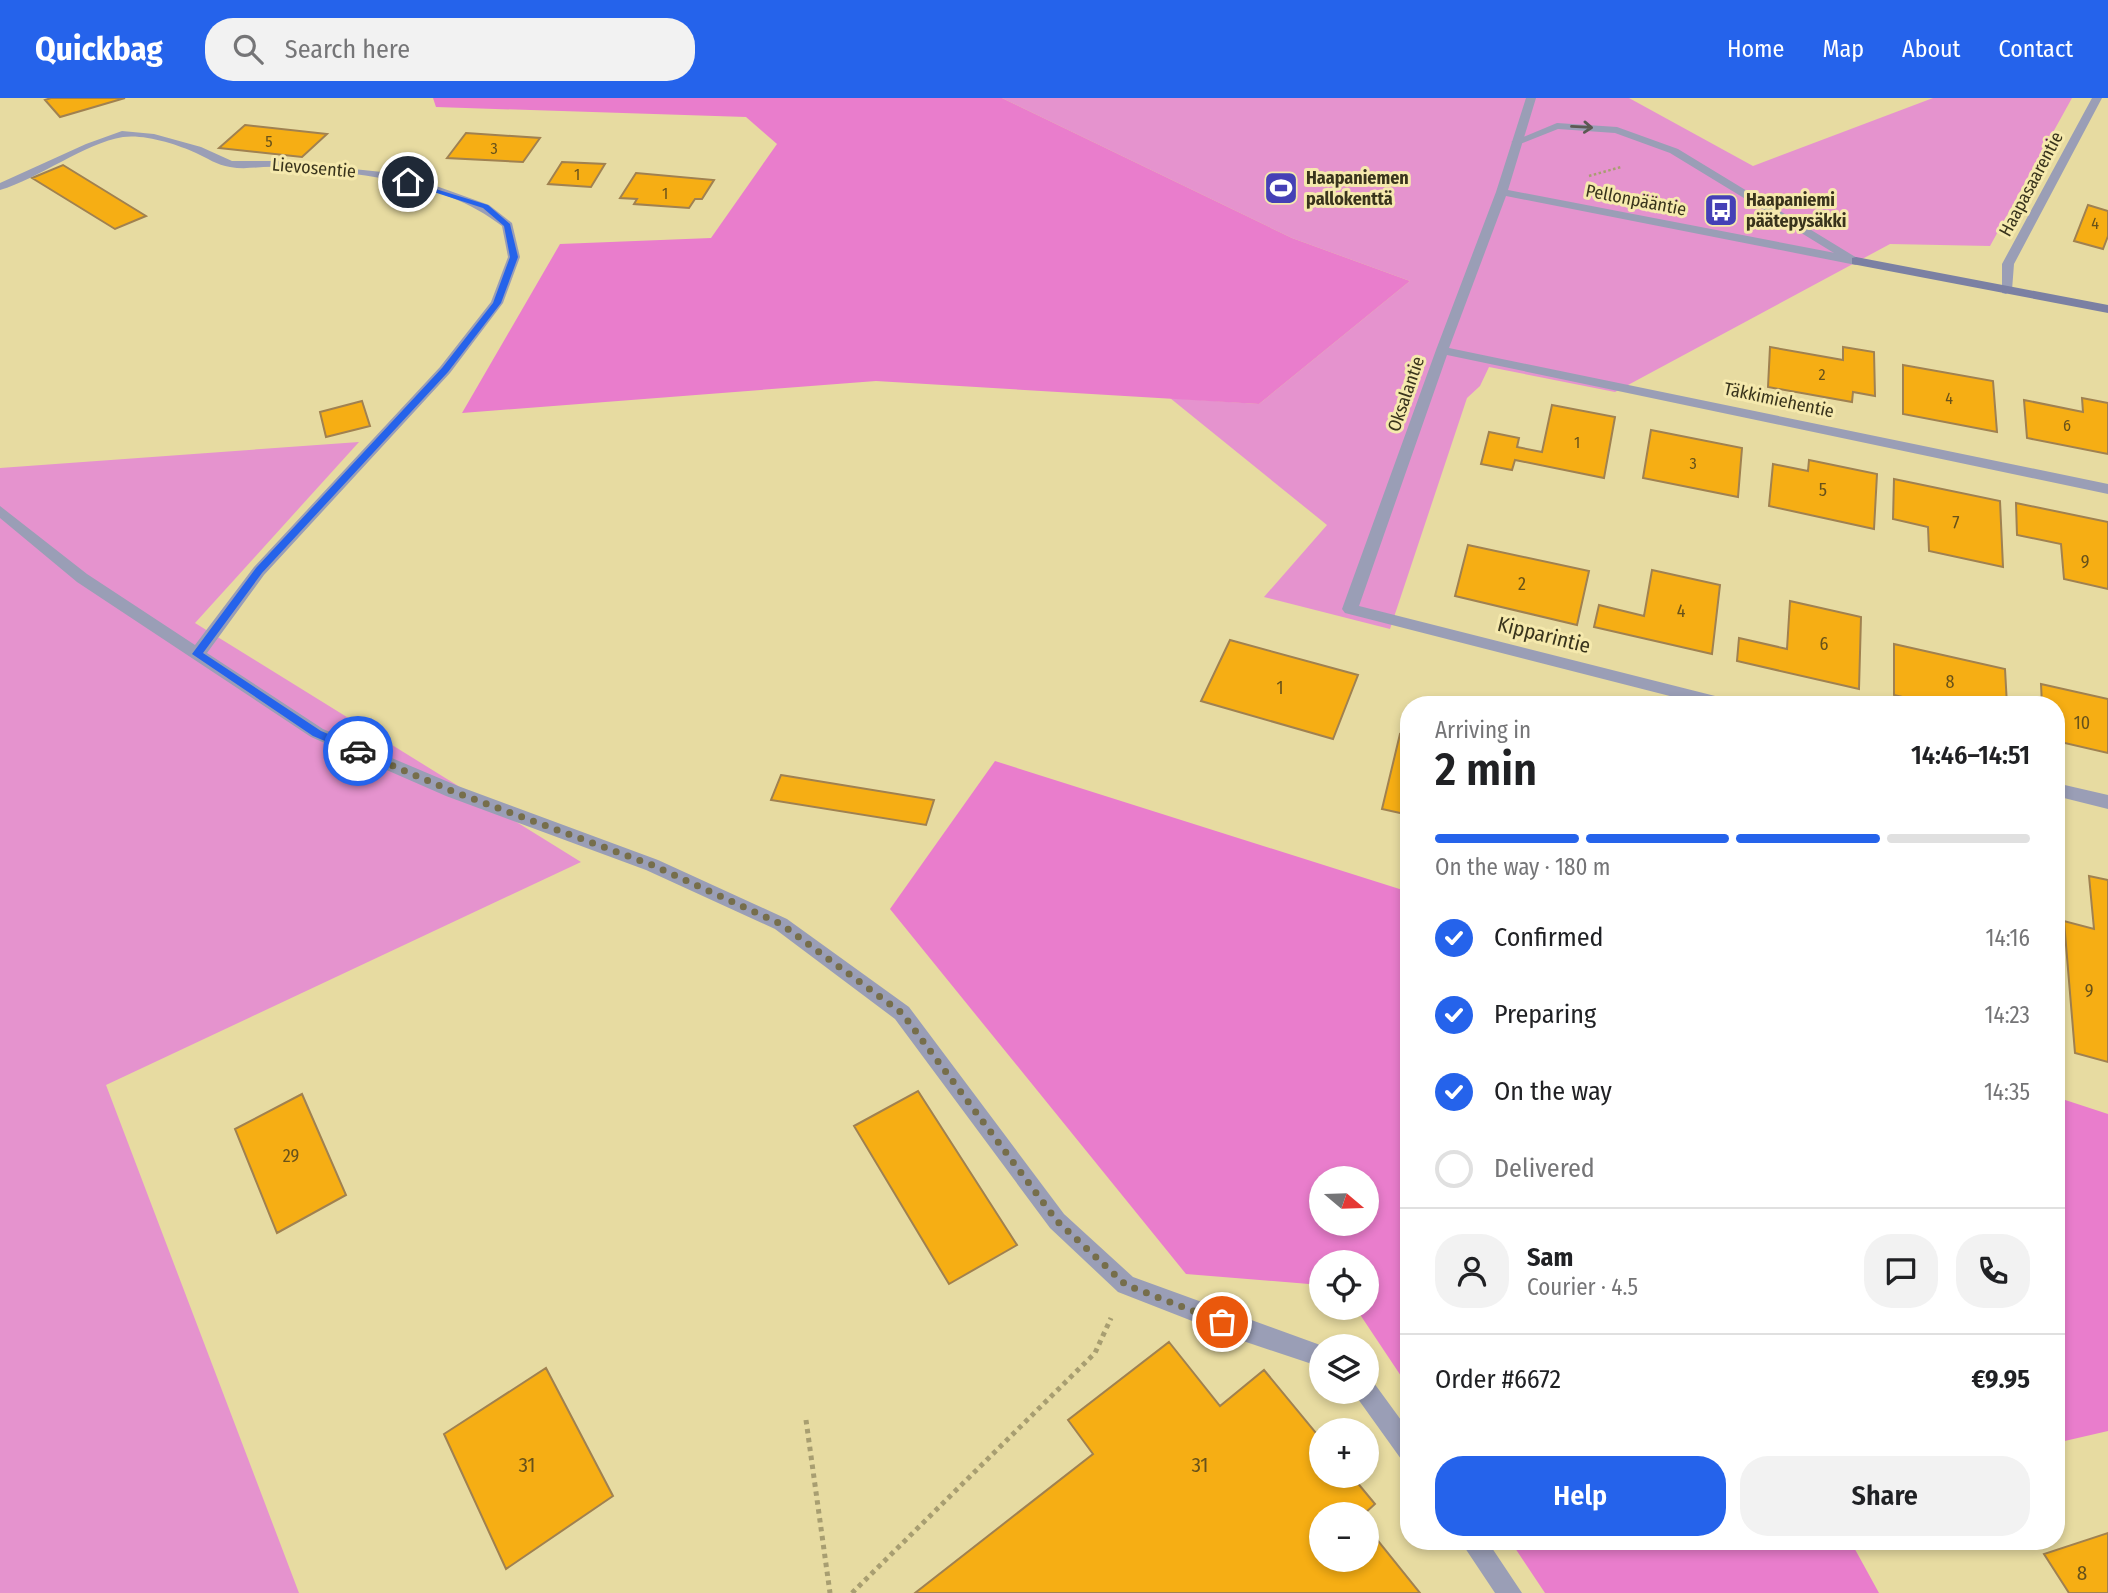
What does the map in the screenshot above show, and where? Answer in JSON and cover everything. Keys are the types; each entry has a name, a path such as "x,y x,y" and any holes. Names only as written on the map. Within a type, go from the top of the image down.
{"street":[{"path":"1502,192 1531,98"},
{"path":"2079,98 2095,101"},
{"name":"Haapasaarentie","path":"2006,290 2008,264 2095,101"},
{"path":"1516,142 1557,126 1617,130 1674,151 1856,261"},
{"name":"Lievosentie","path":"0,187 122,134 150,136 197,149 217,160 232,164 277,164 382,175 435,189 485,207 508,225 514,257 497,303 445,370 259,571 197,654"},
{"name":"Pellonpääntie","path":"1502,192 2108,309"},
{"name":"Oksalantie","path":"1350,609 1442,350 1502,192"},
{"name":"Täkkimiehentie","path":"1442,350 2108,489"},
{"path":"0,511 82,578 317,733 452,791 652,865 781,924 902,1013 1057,1221 1126,1285 1309,1352"},
{"name":"Kipparintie","path":"1350,609 1692,696"},
{"path":"2065,791 2108,802"},
{"path":"1375,1404 1400,1438"},
{"path":"1479,1550 1510,1593"}],"path":[{"path":"1552,202 1560,184 1674,151"},
{"path":"852,1593 1095,1353 1126,1285"},
{"path":"806,1420 830,1593"}],"shaded area":[{"path":"433,98 1002,98 1292,238 1410,281 1259,404 876,381 462,413 560,244 711,238 777,144 746,117 436,107"},
{"path":"1002,98 1629,98 1753,166 1933,98 2072,98 1990,246 1890,244 1615,392 1489,367 1480,386 1467,398 1390,629 1264,597 1327,525 1170,398 1259,404 1410,281 1292,238"},
{"path":"359,442 195,623 581,862 106,1085 299,1593 0,1593 0,468"},
{"path":"995,761 1400,889 1400,1374 1379,1343 1379,1334 1373,1334 1364,1320 1379,1320 1379,1250 1309,1250 1309,1284 1186,1274 890,909"},
{"path":"2065,1100 2108,1114 2108,1431 2065,1441"},
{"path":"1516,1550 1855,1550 1879,1593 1545,1593"}],"building":[{"path":"125,98 60,117 45,100"},
{"path":"245,125 327,134 302,157 219,148"},
{"path":"466,133 540,138 523,162 447,158"},
{"path":"562,162 605,164 591,187 548,184"},
{"path":"63,165 146,216 115,229 32,178"},
{"path":"636,173 714,180 702,199 695,199 689,208 634,204 637,199 620,198"},
{"path":"2088,205 2108,211 2108,236 2103,249 2074,241"},
{"path":"1770,347 1843,360 1843,347 1874,352 1875,396 1853,392 1852,402 1768,387"},
{"path":"1903,365 1993,381 1997,432 1903,414"},
{"path":"2082,398 2108,403 2108,454 2027,438 2024,400 2083,412"},
{"path":"362,401 370,426 326,437 320,412"},
{"path":"1552,405 1615,417 1604,478 1515,460 1512,470 1481,464 1489,432 1519,438 1517,447 1542,452"},
{"path":"1651,430 1742,448 1738,497 1643,478"},
{"path":"1809,460 1877,474 1874,529 1769,506 1773,464 1808,471"},
{"path":"1894,479 2000,501 2003,567 1929,551 1928,527 1893,519"},
{"path":"2016,503 2108,522 2108,589 2064,579 2061,544 2017,535"},
{"path":"1468,545 1589,571 1577,625 1455,596"},
{"path":"1652,570 1720,585 1712,654 1594,627 1599,605 1644,616"},
{"path":"1790,601 1861,617 1859,689 1737,661 1739,638 1787,649"},
{"path":"1230,640 1358,675 1333,739 1201,701"},
{"path":"1894,644 2005,669 2006,696 1894,695"},
{"path":"2041,684 2108,699 2108,753 2065,743 2065,696 2042,696"},
{"path":"1400,734 1400,813 1382,809"},
{"path":"781,775 934,800 926,825 771,800"},
{"path":"2089,876 2108,880 2108,1062 2075,1053 2065,921 2094,929"},
{"path":"918,1091 1017,1245 949,1284 854,1126"},
{"path":"302,1094 346,1195 277,1233 235,1129"},
{"path":"1169,1342 1220,1406 1264,1370 1309,1424 1309,1488 1362,1488 1373,1502 1309,1502 1309,1572 1379,1572 1379,1542 1420,1593 915,1593 1093,1454 1068,1420"},
{"path":"546,1368 613,1496 506,1569 444,1434"},
{"path":"2108,1533 2108,1593 2069,1593 2044,1554 2065,1550 2065,1547"}],"way so far":[{"path":"358,751 452,791 652,865 781,924 902,1013 1057,1221 1126,1285 1222,1322"}],"place":[{"name":"Haapaniemen pallokenttä","path":"1281,188"},
{"name":"Haapaniemi päätepysäkki","path":"1721,210"}],"route":[{"path":"358,751 317,733 197,654 259,571 445,370 497,303 514,257 508,225 485,207 408,182"}]}
